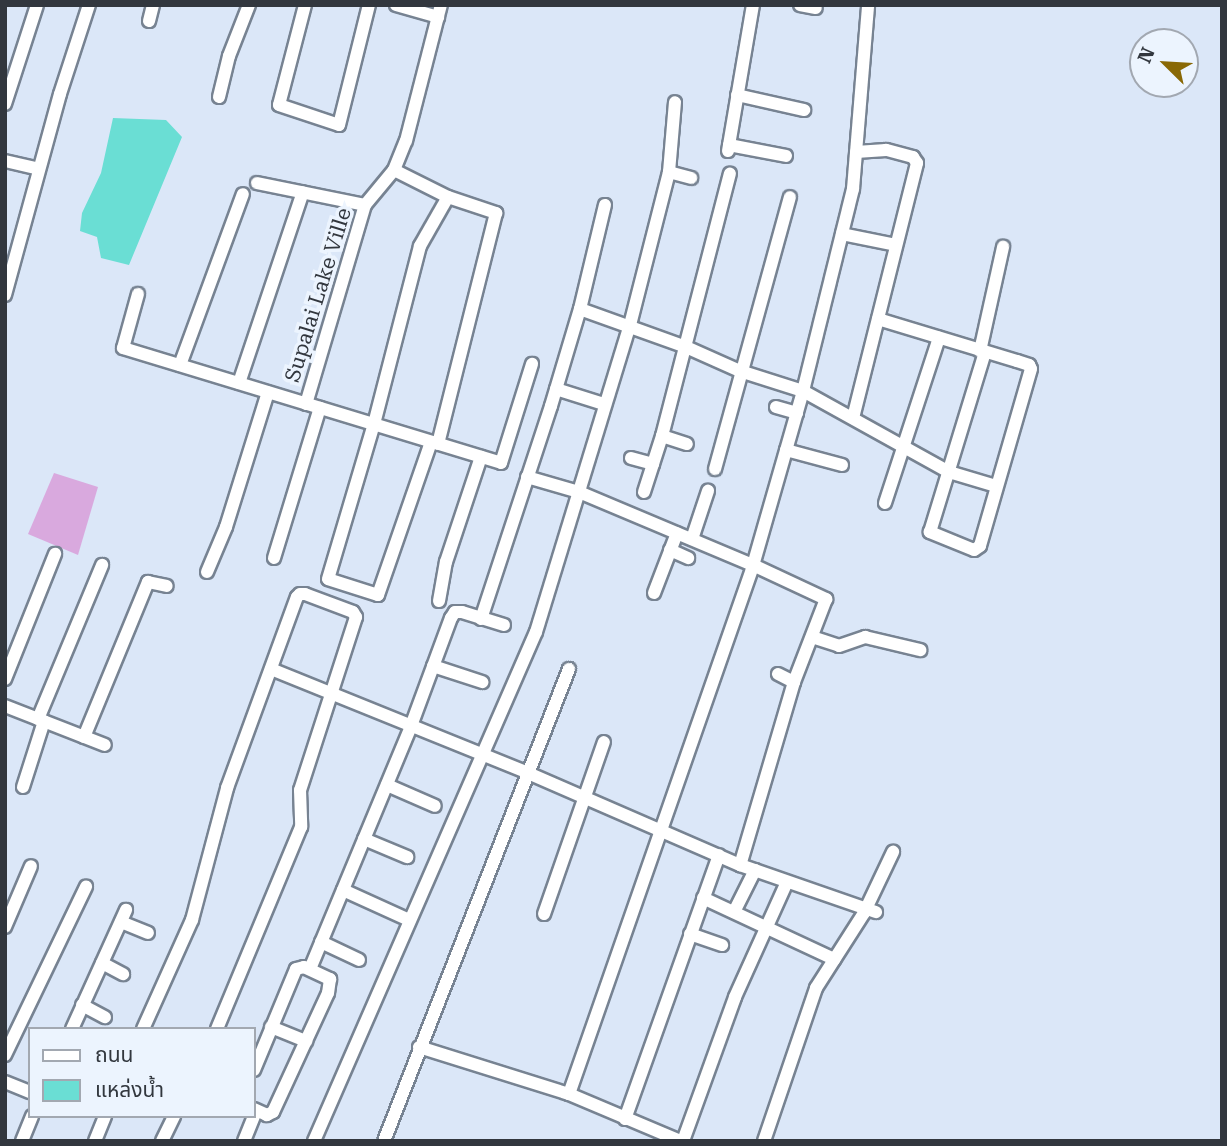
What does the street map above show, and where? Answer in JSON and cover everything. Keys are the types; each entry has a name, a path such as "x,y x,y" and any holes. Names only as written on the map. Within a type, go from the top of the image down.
{"street":[{"path":"5,104 37,5"},
{"path":"5,295 39,169 89,5"},
{"path":"149,21 153,5"},
{"path":"219,97 229,56 249,5"},
{"path":"305,5 279,105 340,125 369,5"},
{"path":"396,5 440,11"},
{"path":"753,5 728,148 786,156"},
{"path":"800,5 816,8"},
{"path":"569,1094 754,565 797,413 853,189 868,5"},
{"name":"Supalai Lake Ville","path":"306,404 365,205 394,170 406,141 440,11"},
{"path":"737,95 804,110"},
{"path":"314,1141 536,632 630,326 668,173 675,102"},
{"path":"853,418 916,158 886,150 856,152"},
{"path":"5,161 39,169"},
{"path":"394,170 448,197 496,213 435,443 378,595 328,579 374,424 420,246 448,197"},
{"path":"668,173 691,178"},
{"path":"643,492 663,436 730,174"},
{"path":"257,183 365,205"},
{"path":"239,383 303,192"},
{"path":"180,365 243,194"},
{"path":"715,469 790,197"},
{"path":"481,619 580,309 605,205"},
{"path":"842,234 897,245"},
{"path":"878,319 939,338 983,351 1029,365 1031,369 980,546 975,550 934,536 930,532 983,351 1003,247"},
{"path":"138,294 123,348 501,463 533,364"},
{"path":"580,309 686,347 740,371 803,391 905,444 949,472 996,486"},
{"path":"885,503 939,338"},
{"path":"556,389 604,404"},
{"path":"207,572 226,527 268,392"},
{"path":"776,407 797,413"},
{"path":"274,558 320,408"},
{"path":"663,436 687,444"},
{"path":"786,450 842,465"},
{"path":"439,601 446,562 481,457"},
{"path":"631,458 653,464"},
{"path":"527,477 579,492 754,565 826,599 794,682 740,865"},
{"path":"692,539 708,491"},
{"path":"653,593 677,533"},
{"path":"670,551 688,558"},
{"path":"5,679 55,554"},
{"path":"23,787 41,720 102,565"},
{"path":"84,737 148,582 167,586"},
{"path":"144,1027 192,919 220,812 300,594 353,612 356,617 300,790 301,827 218,1027"},
{"path":"310,969 387,786 455,612 504,625"},
{"path":"812,637 839,646 865,637 920,650"},
{"path":"433,666 482,682"},
{"path":"271,669 528,773 740,865 871,910"},
{"path":"384,1141 569,669"},
{"path":"778,674 794,682"},
{"path":"5,706 104,745"},
{"path":"544,914 604,742"},
{"path":"387,786 435,806"},
{"path":"364,839 407,857"},
{"path":"764,1141 811,1002 834,959 871,910 894,852"},
{"path":"625,1119 719,855"},
{"path":"5,927 31,866"},
{"path":"734,912 755,870"},
{"path":"419,1047 569,1094 676,1140 765,926 787,882"},
{"path":"5,1055 86,887"},
{"path":"343,890 410,920"},
{"path":"703,898 834,959"},
{"path":"73,1027 123,916 148,933"},
{"path":"690,934 722,945"},
{"path":"321,942 359,960"},
{"path":"102,964 122,974"},
{"path":"256,1065 296,969 310,969 330,979 331,983 273,1112 267,1115 256,1110"},
{"path":"82,1005 106,1017"},
{"path":"271,1027 306,1041"},
{"path":"5,1082 28,1091"},
{"path":"24,1140 31,1118"},
{"path":"95,1141 104,1118"},
{"path":"162,1141 173,1118"},
{"path":"244,1141 252,1118"}],"shaded area":[{"path":"54,473 98,487 78,555 28,534"}],"water":[{"path":"113,118 166,120 182,137 129,265 101,258 97,237 80,231 82,213 101,173"}]}
